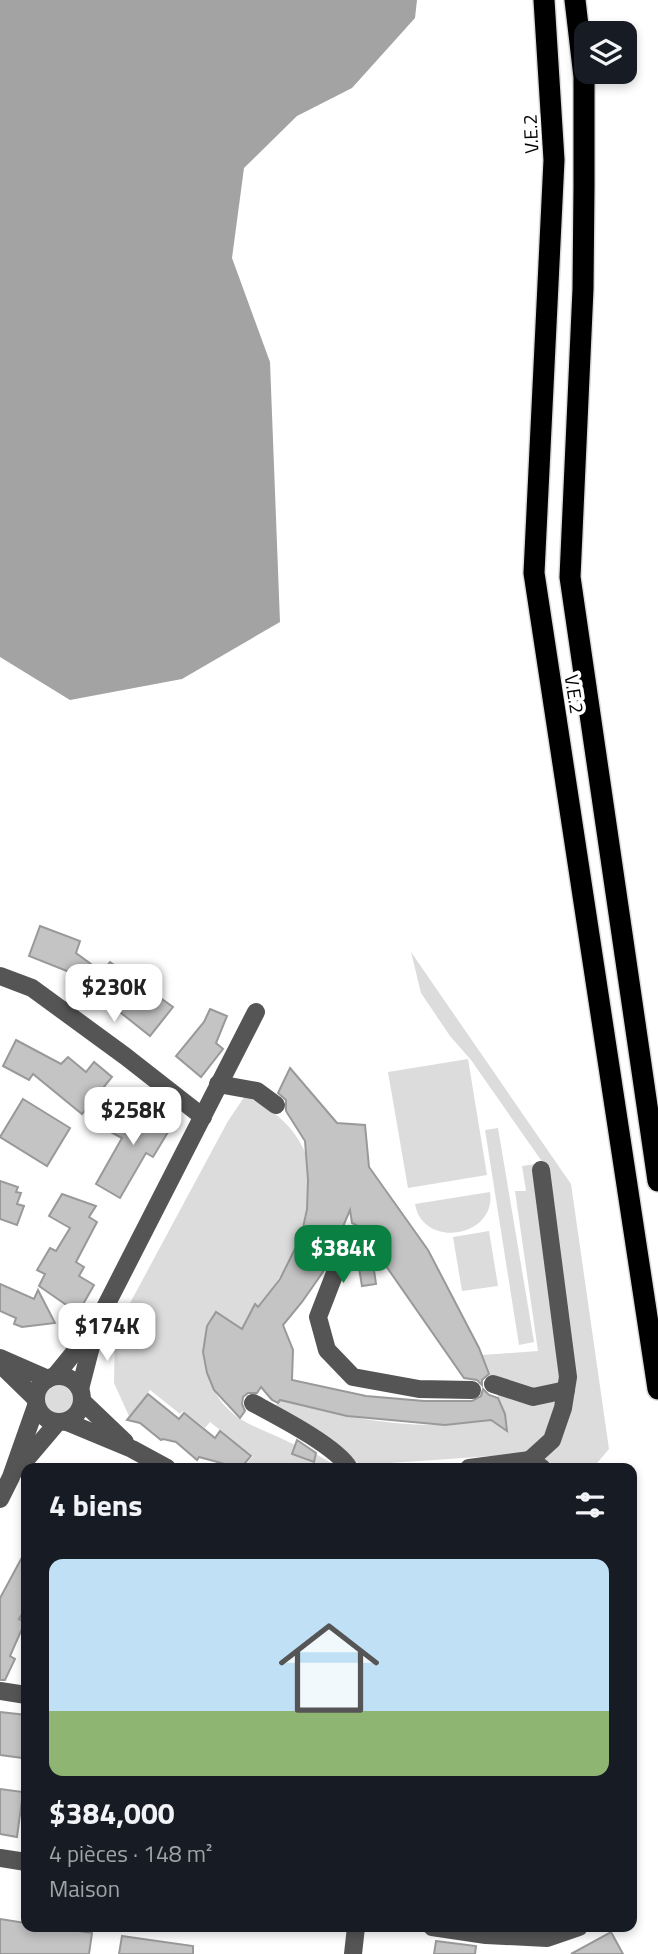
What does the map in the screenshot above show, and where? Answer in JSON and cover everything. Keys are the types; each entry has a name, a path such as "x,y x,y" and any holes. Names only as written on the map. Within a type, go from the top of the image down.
{"highway":[{"name":"V.E.2","path":"544,0 555,160 534,573 658,1388"},
{"name":"V.E.2","path":"575,0 584,78 584,187 583,289 570,577 658,1181"}],"street":[{"path":"0,976 32,988 203,1117"},
{"path":"0,1499 11,1477 36,1402 37,1390 95,1328 256,1012"},
{"path":"218,1084 257,1091 276,1105"},
{"path":"537,1463 552,1440 563,1408 568,1377 541,1170"},
{"path":"350,1234 318,1317 327,1350 353,1377 419,1389 472,1390"},
{"path":"24,1463 62,1422 78,1413 95,1328"},
{"path":"0,1358 51,1377 72,1380 81,1395 132,1449"},
{"path":"0,1364 36,1402 44,1418 62,1422 132,1449 158,1463"},
{"path":"493,1384 533,1396 566,1390"},
{"path":"253,1403 304,1431 344,1463"},
{"path":"11,1477 21,1466"},
{"path":"0,1691 21,1694"},
{"path":"0,1858 21,1861"},
{"path":"353,1954 355,1932"},
{"path":"466,1932 547,1938 564,1932"}],"shaded area":[{"path":"0,0 417,0 415,18 352,88 297,116 244,168 232,258 270,362 280,622 182,679 70,700 0,657"},
{"path":"411,952 571,1184 609,1449 597,1463 550,1463 537,1453 358,1463 276,1405 280,1400 358,1418 412,1424 465,1424 491,1420 507,1431 505,1414 482,1355 538,1351 515,1191 526,1191 522,1166 543,1163 421,993"},
{"path":"468,1059 487,1175 408,1188 388,1072"},
{"path":"245,1096 279,1117 293,1132 305,1152 308,1189 299,1238 285,1268 265,1297 269,1301 262,1310 255,1304 242,1329 216,1312 209,1326 205,1355 211,1384 218,1397 240,1419 295,1445 293,1454 313,1462 316,1454 331,1463 247,1463 253,1456 210,1422 205,1428 183,1411 180,1414 150,1390 129,1416 114,1383 115,1331 228,1121"},
{"path":"498,1128 534,1342 519,1345 485,1130"},
{"path":"490,1192 489,1207 482,1219 471,1228 458,1232 431,1228 421,1219 415,1204"},
{"path":"489,1231 498,1286 462,1291 453,1237"},
{"path":"59,1384 70,1388 74,1399 70,1410 59,1414 48,1410 44,1399 48,1388"}],"building":[{"path":"40,926 80,941 76,953 102,972 110,962 173,1007 150,1036 74,980 77,975 29,956"},
{"path":"210,1009 227,1016 216,1043 223,1049 201,1077 176,1056 204,1022"},
{"path":"16,1040 61,1064 68,1057 86,1072 94,1062 112,1077 82,1114 33,1074 29,1080 3,1066"},
{"path":"290,1068 337,1123 365,1125 369,1167 428,1250 479,1348 489,1374 482,1380 482,1385 477,1380 464,1378 370,1243 376,1284 362,1286 356,1250 361,1233 358,1226 352,1223 350,1210 325,1269 283,1325 293,1350 292,1380 366,1396 424,1401 472,1401 481,1396 483,1389 498,1398 505,1414 507,1431 491,1420 445,1425 347,1416 280,1400 278,1403 261,1387 257,1393 248,1393 243,1397 245,1411 240,1418 214,1390 203,1352 207,1326 216,1312 242,1329 255,1304 258,1307 280,1279 301,1237 307,1209 305,1141 286,1111 286,1100 278,1093"},
{"path":"23,1099 70,1128 47,1166 0,1137"},
{"path":"125,1104 155,1123 164,1109 177,1117 153,1157 146,1153 120,1198 96,1184 122,1138 109,1131"},
{"path":"0,1181 18,1187 16,1192 21,1193 17,1204 24,1206 17,1225 0,1219"},
{"path":"62,1194 96,1206 89,1217 97,1222 76,1262 84,1267 79,1276 94,1285 78,1313 39,1286 45,1274 37,1270 50,1248 56,1251 70,1228 49,1216"},
{"path":"0,1284 34,1299 38,1290 55,1323 22,1327 14,1324 16,1318 0,1311"},
{"path":"148,1394 179,1419 184,1413 215,1438 220,1431 251,1456 245,1463 221,1463 199,1457 197,1460 176,1442 161,1440 140,1423 127,1420"},
{"path":"297,1440 316,1453 314,1462 292,1454"},
{"path":"21,1559 21,1631 10,1656 15,1659 5,1680 0,1680 0,1598"},
{"path":"0,1712 21,1714 21,1758 0,1755"},
{"path":"0,1789 21,1792 17,1837 0,1834"},
{"path":"0,1919 21,1922 21,1932 92,1933 89,1954 0,1954"},
{"path":"611,1932 623,1954 571,1954"},
{"path":"122,1936 193,1946 193,1954 119,1954"},
{"path":"436,1941 476,1946 475,1954 434,1954"}]}
